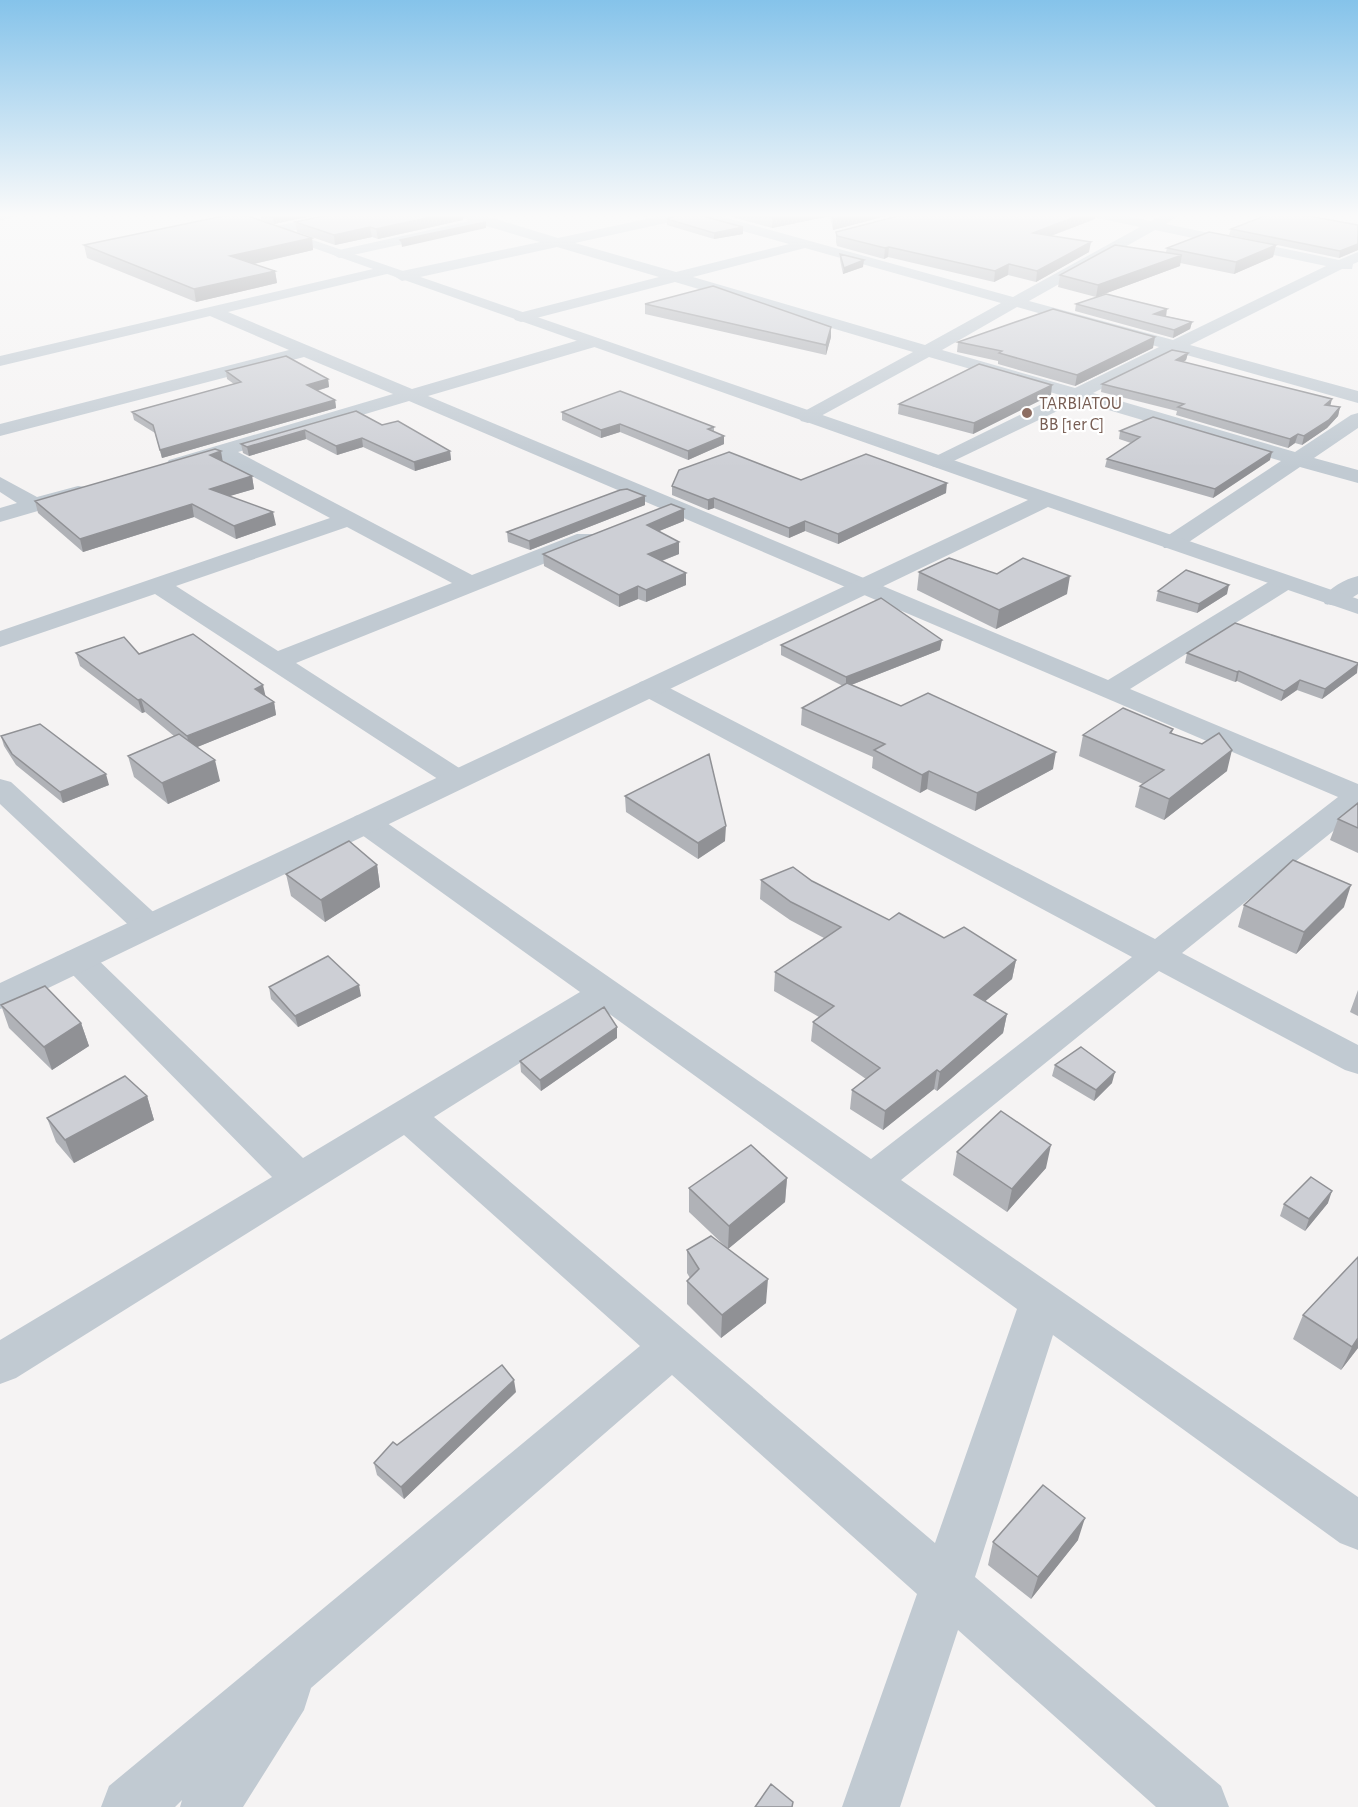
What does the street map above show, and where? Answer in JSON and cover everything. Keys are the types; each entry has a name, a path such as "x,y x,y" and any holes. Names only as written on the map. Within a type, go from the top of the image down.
{"street":[{"path":"0,361 267,299"},
{"path":"470,299 1358,607"},
{"path":"521,317 589,299"},
{"path":"752,299 1358,477"},
{"path":"1005,299 1358,397"},
{"path":"808,417 1020,299"},
{"path":"939,462 1175,346 1277,299"},
{"path":"211,311 1358,796 872,1182"},
{"path":"20,339 61,346"},
{"path":"154,470 592,342"},
{"path":"0,430 304,351"},
{"path":"1172,543 1358,419"},
{"path":"220,451 471,584"},
{"path":"0,483 34,505"},
{"path":"0,515 100,486"},
{"path":"0,997 1047,499"},
{"path":"638,518 671,505"},
{"path":"0,639 350,519"},
{"path":"274,662 604,531"},
{"path":"1110,690 1285,582"},
{"path":"1334,599 1358,583"},
{"path":"158,585 457,779"},
{"path":"649,688 1358,1061"},
{"path":"0,788 149,926"},
{"path":"366,823 1358,1526"},
{"path":"78,960 300,1180"},
{"path":"0,1364 605,993"},
{"path":"406,1115 1200,1807"},
{"path":"872,1807 1042,1302"},
{"path":"130,1807 672,1347"},
{"path":"209,1807 303,1661"}],"building":[{"path":"663,299 751,299 831,327 826,345 645,304"},
{"path":"1090,299 1128,299 1167,309 1154,314 1192,322 1174,330 1076,304"},
{"path":"1053,309 1155,337 1077,375 999,353 1002,351 958,342"},
{"path":"1172,350 1188,353 1176,360 1332,399 1325,405 1340,407 1329,420 1304,436 1298,434 1290,439 1178,407 1184,404 1102,384"},
{"path":"286,356 328,379 307,385 335,400 160,450 153,425 132,412 241,382 226,371"},
{"path":"979,364 1052,385 974,423 899,404"},
{"path":"620,391 714,427 708,429 724,436 688,451 620,424 601,430 562,412"},
{"path":"356,411 382,425 398,421 450,451 414,462 362,438 336,446 305,430 247,447 241,444"},
{"path":"1153,417 1272,452 1215,489 1107,459 1140,437 1120,431"},
{"path":"215,449 221,451 210,455 252,476 210,489 273,512 234,526 192,504 80,539 35,501"},
{"path":"729,452 801,480 866,454 947,483 838,534 805,521 789,528 714,498 708,500 672,486 679,470"},
{"path":"627,489 645,496 529,541 507,532 620,490"},
{"path":"671,504 684,509 647,525 679,542 648,554 686,573 646,590 638,586 619,595 543,554"},
{"path":"949,558 997,574 1023,558 1070,576 999,610 919,572"},
{"path":"1186,570 1229,585 1199,604 1158,591"},
{"path":"881,598 942,640 846,677 781,645"},
{"path":"1235,623 1358,664 1325,689 1300,680 1284,691 1239,671 1187,653"},
{"path":"193,634 263,685 255,689 274,702 187,736 141,699 138,700 76,653 124,637 139,654"},
{"path":"847,683 901,706 928,693 1056,752 977,793 929,771 922,775 874,750 885,744 802,708"},
{"path":"1123,708 1173,729 1170,733 1202,744 1219,733 1232,750 1169,799 1140,786 1164,770 1083,735"},
{"path":"40,724 106,774 60,792 12,754 1,736"},
{"path":"179,734 215,760 162,783 128,756"},
{"path":"709,754 726,826 698,843 625,796"},
{"path":"1358,803 1358,828 1338,819"},
{"path":"349,841 377,865 321,900 286,874"},
{"path":"1293,860 1351,885 1304,932 1244,905"},
{"path":"793,867 812,881 889,920 899,913 944,938 964,927 1016,960 974,995 1007,1014 940,1072 937,1070 885,1111 852,1090 880,1068 813,1022 834,1006 775,972 841,927 791,902 761,880"},
{"path":"328,956 359,985 295,1016 269,987"},
{"path":"45,986 81,1023 44,1047 1,1005"},
{"path":"604,1007 617,1027 540,1080 520,1061"},
{"path":"1081,1047 1115,1072 1096,1090 1055,1065"},
{"path":"125,1076 147,1096 65,1140 47,1118"},
{"path":"1001,1111 1051,1145 1012,1189 957,1152"},
{"path":"751,1145 787,1178 729,1226 689,1188"},
{"path":"1311,1177 1332,1191 1309,1219 1284,1204"},
{"path":"711,1236 768,1279 722,1315 687,1281 699,1269 687,1250"},
{"path":"1358,1257 1358,1338 1352,1347 1303,1315"},
{"path":"502,1365 514,1380 401,1487 374,1463 393,1442 397,1445"},
{"path":"1043,1485 1085,1518 1038,1577 993,1542"},
{"path":"771,1784 793,1802 792,1807 755,1807"}],"place":[{"name":"TARBIATOU BB [1er C]","path":"1027,413"}]}
